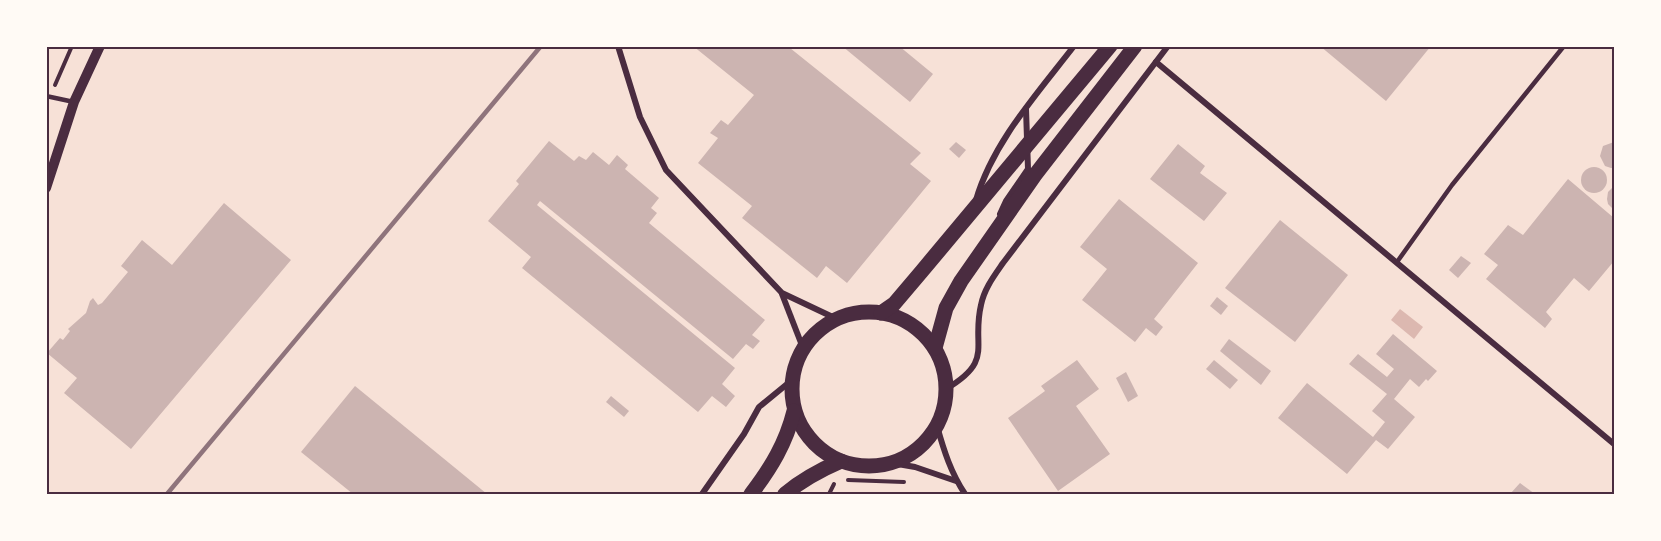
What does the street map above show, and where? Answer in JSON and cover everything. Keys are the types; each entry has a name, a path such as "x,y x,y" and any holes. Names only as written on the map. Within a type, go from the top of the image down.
{"main road":[{"path":"881,313 894,304 1110,46"},
{"path":"935,348 946,308 961,281 1035,175 1135,46"},
{"path":"858,312 881,313 902,319 921,331 935,348 944,368 946,389 944,408 937,426 925,442 892,463 874,466 841,461 825,453 801,427 791,396 796,363 803,348 818,331 837,319 858,312"},
{"path":"751,495 776,458 789,433 794,411"},
{"path":"785,495 799,482 841,461"}],"street":[{"path":"46,188 74,102 100,46"},
{"path":"618,46 640,117 666,170 782,293 837,319"},
{"path":"972,212 981,182 994,155 1074,46"},
{"path":"946,389 965,377 974,366 979,350 981,304 989,285 1168,46"},
{"path":"1156,62 1614,444"},
{"path":"988,243 1006,201 1028,169 1026,109"},
{"path":"782,293 803,348"},
{"path":"702,495 744,435 759,408 792,380"},
{"path":"937,426 956,481 965,495"},
{"path":"892,463 915,466 956,481"}],"lane":[{"path":"1396,262 1452,185 1564,46"},
{"path":"48,96 74,102"}],"path":[{"path":"48,96 72,46"},
{"path":"830,495 837,480 870,479 915,482"}],"shaded area":[{"path":"1400,309 1423,327 1414,339 1391,320"}],"building":[{"path":"693,46 792,46 790,48 921,153 910,164 931,181 847,283 826,266 817,278 742,218 752,206 698,163 718,138 710,133 721,120 728,125 754,95"},
{"path":"842,46 899,46 933,74 910,102"},
{"path":"1320,46 1431,46 1386,101"},
{"path":"549,141 574,161 579,156 586,160 593,152 609,165 617,155 628,165 625,169 659,198 651,208 657,213 649,223 765,320 752,335 760,341 753,349 746,344 733,359 540,201 537,205 735,368 722,384 735,396 726,407 712,396 698,412 522,268 531,257 488,221 519,184 516,181"},
{"path":"956,142 966,150 959,158 949,149"},
{"path":"1614,142 1614,168 1611,168 1605,166 1600,156 1603,146"},
{"path":"1178,144 1205,166 1200,173 1227,193 1204,221 1150,179"},
{"path":"1594,167 1603,171 1607,180 1603,189 1594,193 1585,189 1581,180 1585,171"},
{"path":"1568,179 1614,218 1614,261 1589,291 1574,278 1546,312 1552,319 1545,328 1486,279 1498,265 1484,254 1508,225 1523,235"},
{"path":"1614,186 1614,210 1608,204 1607,199 1608,192"},
{"path":"1119,199 1198,263 1154,319 1163,327 1156,336 1146,328 1135,342 1082,300 1107,269 1080,247"},
{"path":"224,203 291,260 131,449 64,393 77,378 47,353 60,338 63,340 70,331 68,329 86,313 93,298 98,305 102,303 128,272 121,266 142,240 172,265"},
{"path":"1280,220 1348,275 1295,342 1225,288"},
{"path":"1461,256 1471,263 1458,278 1449,270"},
{"path":"1217,297 1228,306 1221,315 1210,306"},
{"path":"1393,334 1437,371 1419,387 1410,379 1394,399 1415,417 1388,449 1376,440 1347,474 1278,418 1307,383 1373,437 1385,422 1372,411 1387,394 1349,364 1358,354 1387,377 1394,369 1376,354"},
{"path":"1229,339 1271,371 1261,385 1220,351"},
{"path":"1077,360 1099,389 1076,406 1110,454 1058,491 1008,418 1045,391 1041,386"},
{"path":"1214,360 1238,380 1230,389 1206,369"},
{"path":"1126,372 1138,396 1128,402 1116,378"},
{"path":"355,386 487,494 353,494 301,452"},
{"path":"611,396 629,411 624,417 606,402"},
{"path":"1520,483 1535,494 1510,494"}],"railway":[{"path":"167,494 541,46"}]}
